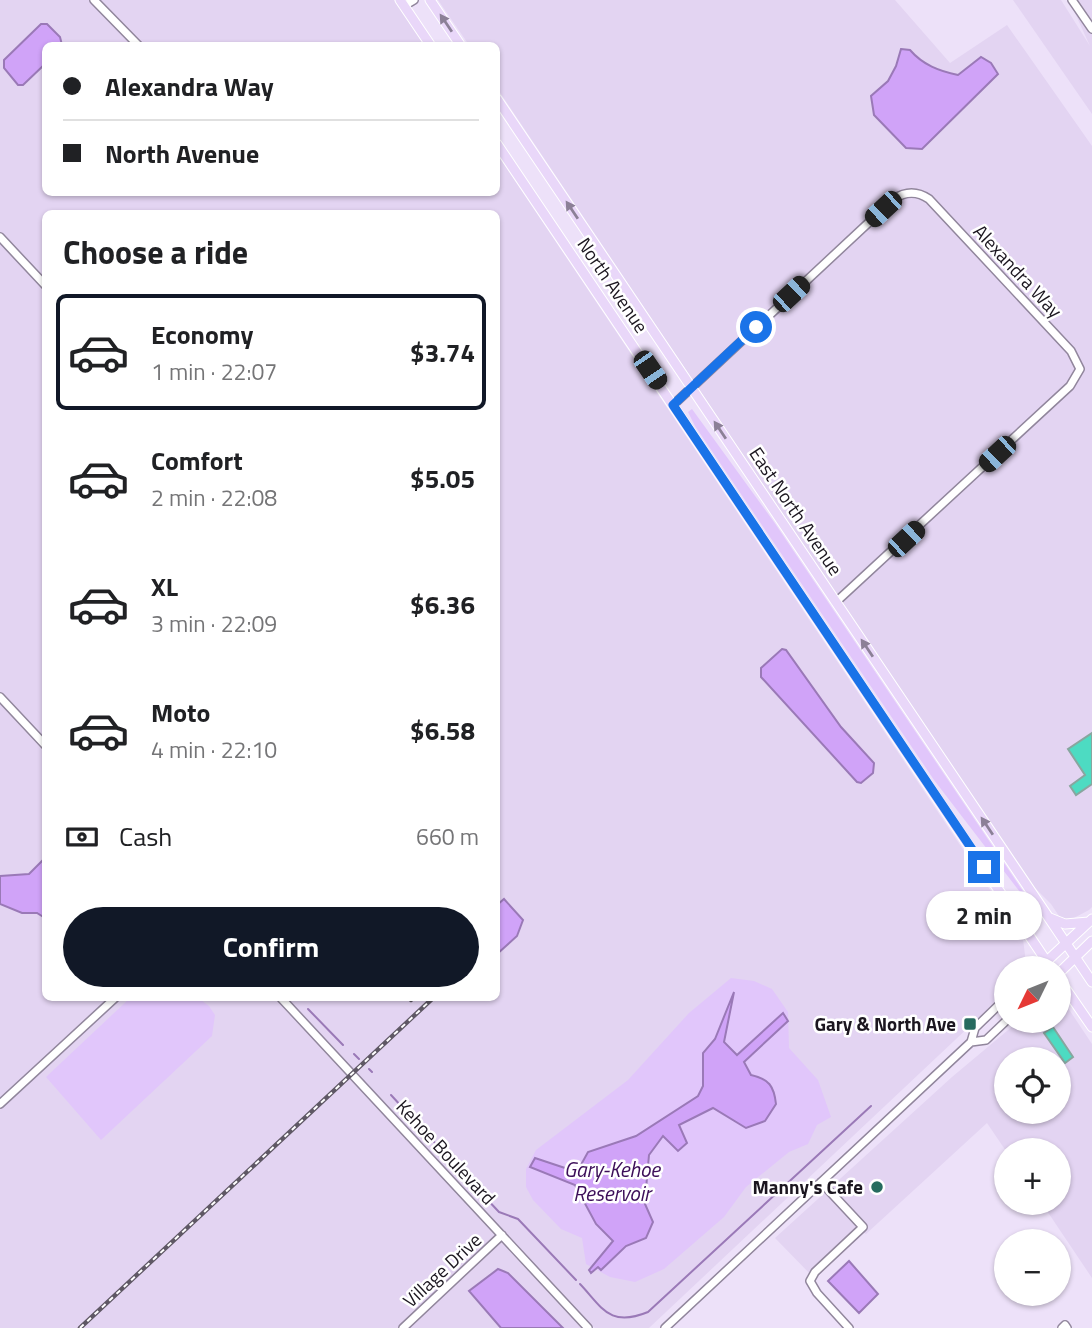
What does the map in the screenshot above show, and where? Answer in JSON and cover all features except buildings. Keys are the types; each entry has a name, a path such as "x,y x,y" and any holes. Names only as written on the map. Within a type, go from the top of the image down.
{"main road":[{"path":"430,0 458,42"},
{"path":"402,3 428,42"},
{"name":"East North Avenue","path":"500,103 1066,944"},
{"name":"North Avenue","path":"500,148 1040,956"},
{"path":"1048,917 1065,923 1091,920"},
{"path":"1055,956 1091,920"},
{"path":"1071,961 1092,942"},
{"path":"1066,944 1092,982"},
{"path":"1071,997 1092,1027"},
{"path":"1071,1001 1075,1003"}],"street":[{"path":"94,0 135,42"},
{"path":"402,3 414,0"},
{"path":"1072,0 1092,29"},
{"name":"Alexandra Way","path":"673,405 894,199 912,192 929,199 1074,355 1080,369 1070,386 836,602"},
{"path":"0,237 42,282"},
{"path":"0,697 42,742"},
{"path":"0,1104 112,1001"},
{"name":"Kehoe Boulevard","path":"284,1001 588,1328"},
{"path":"665,1328 971,1042 975,1028 994,1010"},
{"path":"971,1042 986,1040 994,1032"},
{"path":"0,1089 8,1097"},
{"path":"821,1182 863,1227 815,1272 810,1281 817,1293 849,1328"},
{"name":"Village Drive","path":"403,1328 502,1235"}],"shaded area":[{"path":"0,0 394,0 422,42 42,42 42,196 500,196 500,158 1023,939 1025,956 994,956 994,1003 649,1328 595,1328 588,1322 288,1001 500,1001 500,210 42,210 42,737 0,692"},
{"path":"438,0 895,0 950,63 1007,25 1092,146 1092,907 1089,910 1070,920 1061,919 1051,904 1030,883 500,92 500,42 467,42"},
{"path":"1013,0 1061,0 1090,46 1069,0 1092,0 1092,114"},
{"path":"692,409 774,522 1030,905 934,780 695,426 688,412"},
{"path":"0,704 42,750 42,1001 277,1001 581,1328 0,1328"},
{"path":"731,978 754,981 772,989 788,1012 789,1048 818,1080 831,1117 817,1125 808,1144 789,1152 746,1187 724,1217 664,1269 635,1282 610,1277 586,1264 582,1238 561,1229 533,1200 526,1187 526,1169 536,1150 628,1080 689,1013"},
{"path":"127,1001 202,1001 215,1015 212,1036 101,1140 46,1077"},
{"path":"1071,1012 1092,1044 1092,1278 1071,1247 1071,1229 1059,1229 1050,1215 1071,1215 1071,1138 997,1138 987,1123 814,1278 775,1238 952,1077 1004,1033 1071,1033"}],"water":[{"path":"41,24 47,24 60,37 61,42 42,42 42,67 23,85 18,85 4,68 4,60"},
{"path":"901,49 910,50 932,67 958,75 981,57 991,63 998,74 922,149 906,148 874,115 871,96 888,81"},
{"path":"782,649 786,650 841,727 874,763 873,773 861,783 857,782 761,677 761,668"},
{"path":"42,861 42,916 37,913 22,913 0,904 0,876 29,874"},
{"path":"504,899 523,920 517,936 500,951 500,902"},
{"name":"Gary-Kehoe Reservoir","path":"734,992 724,1042 737,1055 783,1013 788,1021 744,1062 751,1075 770,1084 776,1104 765,1121 746,1128 713,1108 679,1125 687,1143 678,1151 663,1136 649,1155 645,1204 653,1222 646,1238 626,1246 601,1270 598,1267 591,1273 589,1270 613,1241 596,1224 575,1185 530,1167 535,1158 577,1172 588,1152 636,1136 698,1096 703,1086 703,1053 715,1039"},
{"path":"849,1261 878,1294 859,1313 828,1281"},
{"path":"498,1269 508,1273 563,1328 501,1328 469,1291"}],"waterway":[{"path":"308,1009 343,1045"},
{"path":"354,1054 359,1059"},
{"path":"369,1069 372,1072"},
{"path":"391,1095 458,1168"},
{"path":"580,1284 601,1307 615,1316 624,1318 648,1312 871,1106"},
{"path":"468,1179 499,1212 518,1219 576,1280"}],"railway":[{"path":"80,1328 430,1001"}],"place":[{"name":"Gary & North Ave","path":"970,1024"},
{"name":"Manny's Cafe","path":"877,1187"}],"route":[{"path":"756,327 673,405 984,867"}]}
